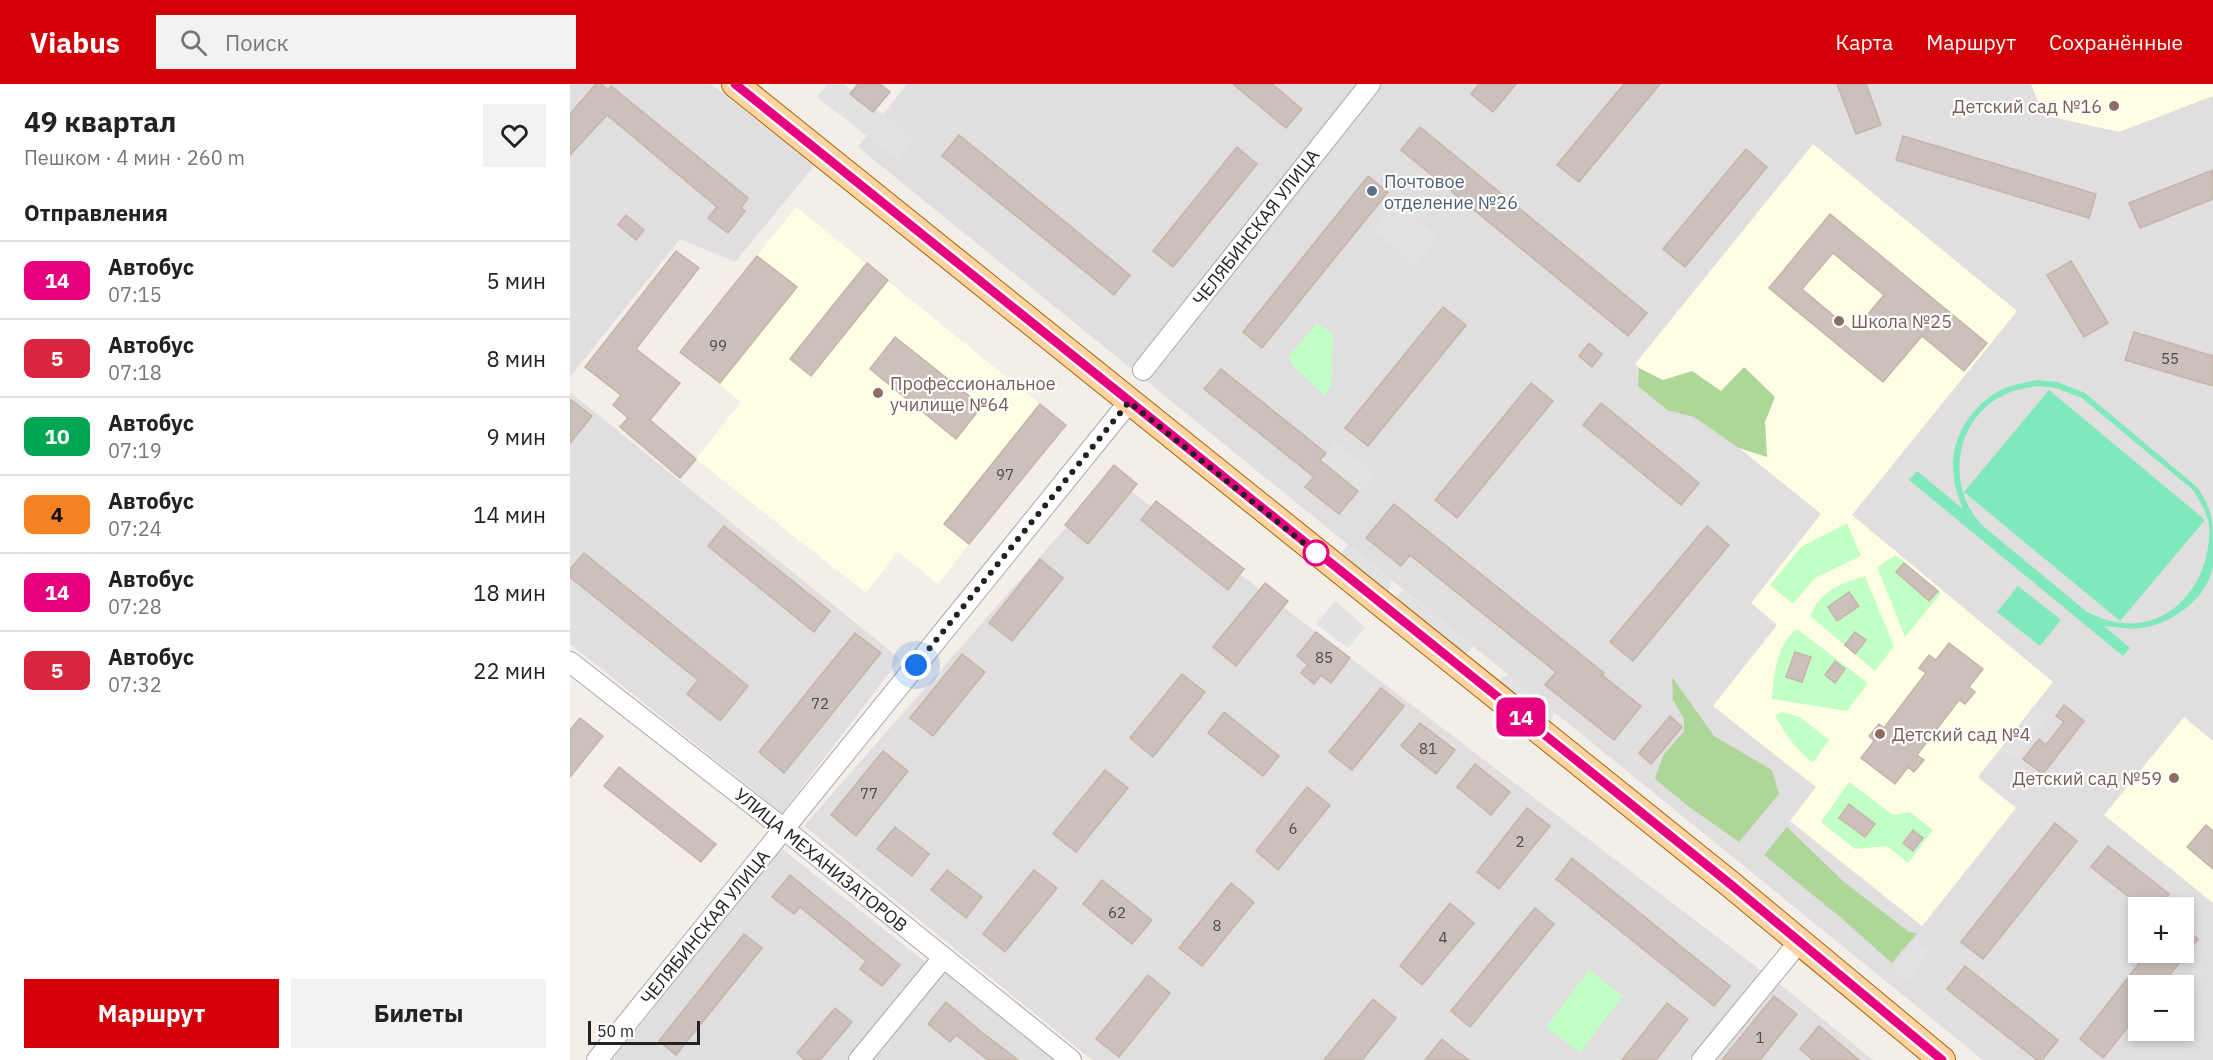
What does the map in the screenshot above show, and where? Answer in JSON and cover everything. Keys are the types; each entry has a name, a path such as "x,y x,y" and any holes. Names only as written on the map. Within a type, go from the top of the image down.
{"main road":[{"path":"735,84 1800,941 1942,1060"}],"street":[{"name":"ЧЕЛЯБИНСКАЯ УЛИЦА","path":"1143,370 1370,84"},
{"name":"ЧЕЛЯБИНСКАЯ УЛИЦА","path":"597,1060 1129,402"},
{"name":"УЛИЦА МЕХАНИЗАТОРОВ","path":"570,662 784,829 1071,1060"},
{"path":"1701,1060 1800,941"},
{"path":"859,1060 943,958"}],"shaded area":[{"path":"570,84 711,84 814,166 735,262 680,239 570,377"},
{"path":"828,84 844,84 914,139 898,160 817,97"},
{"path":"907,84 2213,84 2213,1060 1983,1060 858,147"},
{"name":"Детский сад №16","path":"2031,84 2213,84 2213,96 2119,132 2043,115"},
{"path":"1813,144 2017,311 1852,515 2053,682 1978,777 2016,808 1922,926 1790,821 1816,787 1713,706 1777,625 1751,603 1821,514 1635,364"},
{"path":"1396,201 1439,238 1415,266 1372,229"},
{"name":"Профессиональное училище №64","path":"796,207 1040,404 944,523 969,544 938,584 898,552 866,593 696,459 741,402 680,352"},
{"path":"570,392 900,659 782,813 570,644"},
{"path":"1335,441 1376,474 1361,493 1320,460"},
{"path":"1111,476 1763,972 1689,1060 1092,1060 804,826"},
{"path":"1348,545 1391,580 1388,595 1393,600 1403,590 1473,646 1463,658 1492,682 1509,675 1554,711 1547,738 1332,565"},
{"path":"1335,601 1365,627 1348,648 1316,624"},
{"path":"2037,706 2049,716 2014,760 2002,750"},
{"name":"Детский сад №59","path":"2184,717 2213,741 2213,903 2104,815"},
{"path":"782,849 928,964 848,1060 612,1060"},
{"path":"1916,939 1930,951 1907,982 1891,970"},
{"path":"943,970 1056,1060 868,1060"},
{"path":"1776,981 1873,1060 1710,1060"}],"green space":[{"path":"1317,323 1333,334 1331,385 1325,396 1294,367 1288,357"},
{"path":"1744,367 1775,397 1765,422 1767,457 1739,448 1694,417 1667,410 1638,386 1639,368 1663,380 1692,371 1721,391"},
{"path":"2037,380 2057,382 2085,393 2197,487 2208,507 2212,527 2213,566 2204,589 2186,608 2164,622 2136,629 2104,626 2130,648 2123,656 1909,480 1917,471 1963,509 1955,486 1953,465 1957,440 1962,429 1977,408 1997,392","holes":["2037,386 2056,388 2082,398 2193,490 2204,510 2209,524 2209,543 2205,562 2187,595 2174,608 2159,617 2141,623 2122,623 2087,612 1983,526 1971,511 1963,494 1960,456 1973,422 1986,407 2002,396 2024,388"]},
{"path":"2049,390 2205,520 2120,621 1964,492"},
{"path":"1847,523 1861,556 1815,578 1793,604 1770,585 1801,547"},
{"path":"1896,555 1941,593 1905,637 1877,567"},
{"path":"1865,576 1894,646 1875,671 1810,616 1814,607 1832,589"},
{"path":"2018,586 2061,620 2040,646 1997,612"},
{"path":"1797,629 1868,683 1847,711 1772,699 1775,670 1780,652"},
{"path":"1672,677 1714,736 1772,770 1779,794 1739,842 1688,806 1655,779 1663,756 1684,731 1684,719 1673,700"},
{"path":"1782,712 1800,717 1829,740 1813,763 1796,747 1783,729 1775,715"},
{"path":"1849,782 1893,815 1910,812 1933,830 1908,863 1887,846 1855,849 1821,822"},
{"path":"1787,827 1844,882 1909,932 1917,933 1892,963 1764,855"},
{"path":"1589,970 1623,996 1580,1053 1546,1027"}],"building":[{"path":"596,84 601,84 608,90 611,86 748,198 741,208 745,211 728,233 708,218 717,207 607,115 570,155 570,114"},
{"path":"858,84 880,84 890,92 873,112 850,94"},
{"path":"1233,84 1272,84 1302,109 1286,128"},
{"path":"1479,84 1516,84 1493,112 1471,94"},
{"path":"1624,84 1660,84 1579,182 1557,165"},
{"path":"1837,84 1866,84 1881,125 1856,134"},
{"path":"1420,127 1647,313 1628,336 1401,150"},
{"path":"959,135 1130,275 1114,295 942,156"},
{"path":"1903,136 2096,194 2089,218 1896,160"},
{"path":"1237,147 1257,164 1173,267 1153,251"},
{"path":"1746,149 1767,167 1685,267 1663,249"},
{"path":"2213,170 2213,199 2140,228 2129,203"},
{"path":"1368,176 1388,192 1262,348 1243,332"},
{"path":"1830,214 1987,343 1964,371 1922,336 1883,382 1769,288","holes":["1833,253 1884,295 1853,332 1802,289"]},
{"path":"626,215 644,230 636,240 618,225"},
{"path":"676,251 699,268 636,349 680,383 650,420 696,459 680,478 620,427 628,418 613,405 621,395 585,367"},
{"path":"757,256 797,287 720,383 680,352"},
{"path":"2071,261 2108,323 2084,337 2047,275"},
{"path":"867,263 888,280 811,376 790,359"},
{"path":"1443,307 1466,325 1368,446 1345,428"},
{"path":"2134,332 2213,356 2213,386 2125,360"},
{"path":"895,337 982,406 956,439 870,369"},
{"path":"1589,343 1602,354 1592,367 1579,356"},
{"path":"1221,369 1326,453 1320,460 1358,491 1339,514 1305,487 1314,477 1204,389"},
{"path":"1531,383 1553,401 1457,518 1435,500"},
{"path":"570,399 592,416 570,443"},
{"path":"1601,403 1699,483 1681,505 1583,425"},
{"path":"1040,404 1066,425 969,544 944,524"},
{"path":"1114,465 1137,484 1088,544 1065,525"},
{"path":"1156,501 1244,569 1228,590 1141,520"},
{"path":"1394,504 1604,673 1602,675 1641,706 1614,740 1545,685 1556,672 1410,555 1401,566 1366,538"},
{"path":"724,526 830,611 814,632 708,546"},
{"path":"1707,526 1729,545 1633,661 1610,642"},
{"path":"584,553 748,686 720,721 687,694 698,680 570,577 570,569"},
{"path":"1040,559 1063,578 1012,641 989,623"},
{"path":"1904,563 1938,591 1929,601 1896,572"},
{"path":"1265,583 1288,601 1236,666 1213,647"},
{"path":"1849,592 1859,606 1837,621 1828,607"},
{"path":"1316,632 1350,658 1331,683 1321,675 1314,684 1301,673 1308,665 1297,656"},
{"path":"1855,632 1866,640 1855,654 1845,645"},
{"path":"855,633 881,653 784,773 759,752"},
{"path":"1949,643 1983,669 1969,687 1975,692 1965,704 1959,700 1917,755 1924,760 1914,772 1908,767 1895,784 1861,758 1874,741 1869,736 1879,724 1884,728 1926,673 1919,668 1929,655 1936,660"},
{"path":"1795,652 1811,657 1802,682 1786,677"},
{"path":"962,654 985,672 933,736 910,718"},
{"path":"1835,661 1845,669 1835,683 1825,675"},
{"path":"1182,674 1205,692 1153,757 1130,738"},
{"path":"1381,688 1404,706 1352,770 1329,752"},
{"path":"2064,705 2084,721 2043,774 2023,759 2039,739 2046,745 2064,722 2056,716"},
{"path":"1224,712 1279,756 1263,776 1208,733"},
{"path":"1670,716 1682,727 1651,764 1639,753"},
{"path":"580,718 603,736 570,777 570,730"},
{"path":"1420,723 1455,750 1436,774 1401,746"},
{"path":"883,751 908,771 856,836 831,815"},
{"path":"1475,764 1510,792 1491,815 1457,787"},
{"path":"619,767 716,844 701,862 604,786"},
{"path":"1105,770 1128,788 1076,852 1053,834"},
{"path":"1307,787 1330,805 1278,870 1256,851"},
{"path":"1849,804 1875,824 1865,837 1839,818"},
{"path":"1527,808 1550,826 1499,889 1477,872"},
{"path":"2055,823 2077,841 1983,959 1961,942"},
{"path":"2206,825 2213,831 2213,869 2187,847"},
{"path":"895,827 929,854 912,876 877,849"},
{"path":"1913,830 1923,838 1913,851 1903,843"},
{"path":"2108,846 2169,894 2167,897 2129,897 2091,867"},
{"path":"1572,858 1730,986 1714,1006 1556,879"},
{"path":"947,870 982,897 966,918 931,890"},
{"path":"1034,870 1057,888 1005,952 983,934"},
{"path":"790,875 900,965 882,986 860,969 866,961 800,907 794,914 772,897"},
{"path":"1102,880 1152,920 1132,944 1083,904"},
{"path":"1231,883 1254,902 1202,966 1179,948"},
{"path":"1450,903 1474,923 1422,985 1400,966"},
{"path":"1535,908 1554,924 1470,1027 1451,1011"},
{"path":"744,934 762,948 676,1055 659,1041"},
{"path":"2139,963 2179,963 2170,975 2130,975"},
{"path":"1965,966 2058,1040 2042,1060 2037,1060 1947,989"},
{"path":"1148,975 1170,993 1119,1057 1096,1039"},
{"path":"2128,978 2128,1027 2103,1058 2080,1039"},
{"path":"1774,996 1797,1014 1760,1060 1722,1060"},
{"path":"1373,999 1396,1018 1362,1060 1324,1060"},
{"path":"946,1002 1018,1060 988,1060 956,1035 950,1042 928,1024"},
{"path":"1667,1003 1688,1019 1656,1060 1622,1060"},
{"path":"835,1008 852,1022 820,1060 805,1060 797,1053"},
{"path":"1819,1026 1859,1060 1813,1060 1800,1049"},
{"path":"1442,1039 1455,1050 1469,1060 1425,1060"}],"bus line":[{"name":"14","path":"735,84 1729,883 1942,1060"}],"place":[{"name":"Детский сад №16","path":"2114,106"},
{"name":"Почтовое отделение №26","path":"1372,191"},
{"name":"Школа №25","path":"1839,321"},
{"name":"Профессиональное училище №64","path":"878,393"},
{"name":"Детский сад №4","path":"1880,734"},
{"name":"Детский сад №59","path":"2174,778"}],"route":[{"path":"916,665 1129,402 1316,553"}]}
